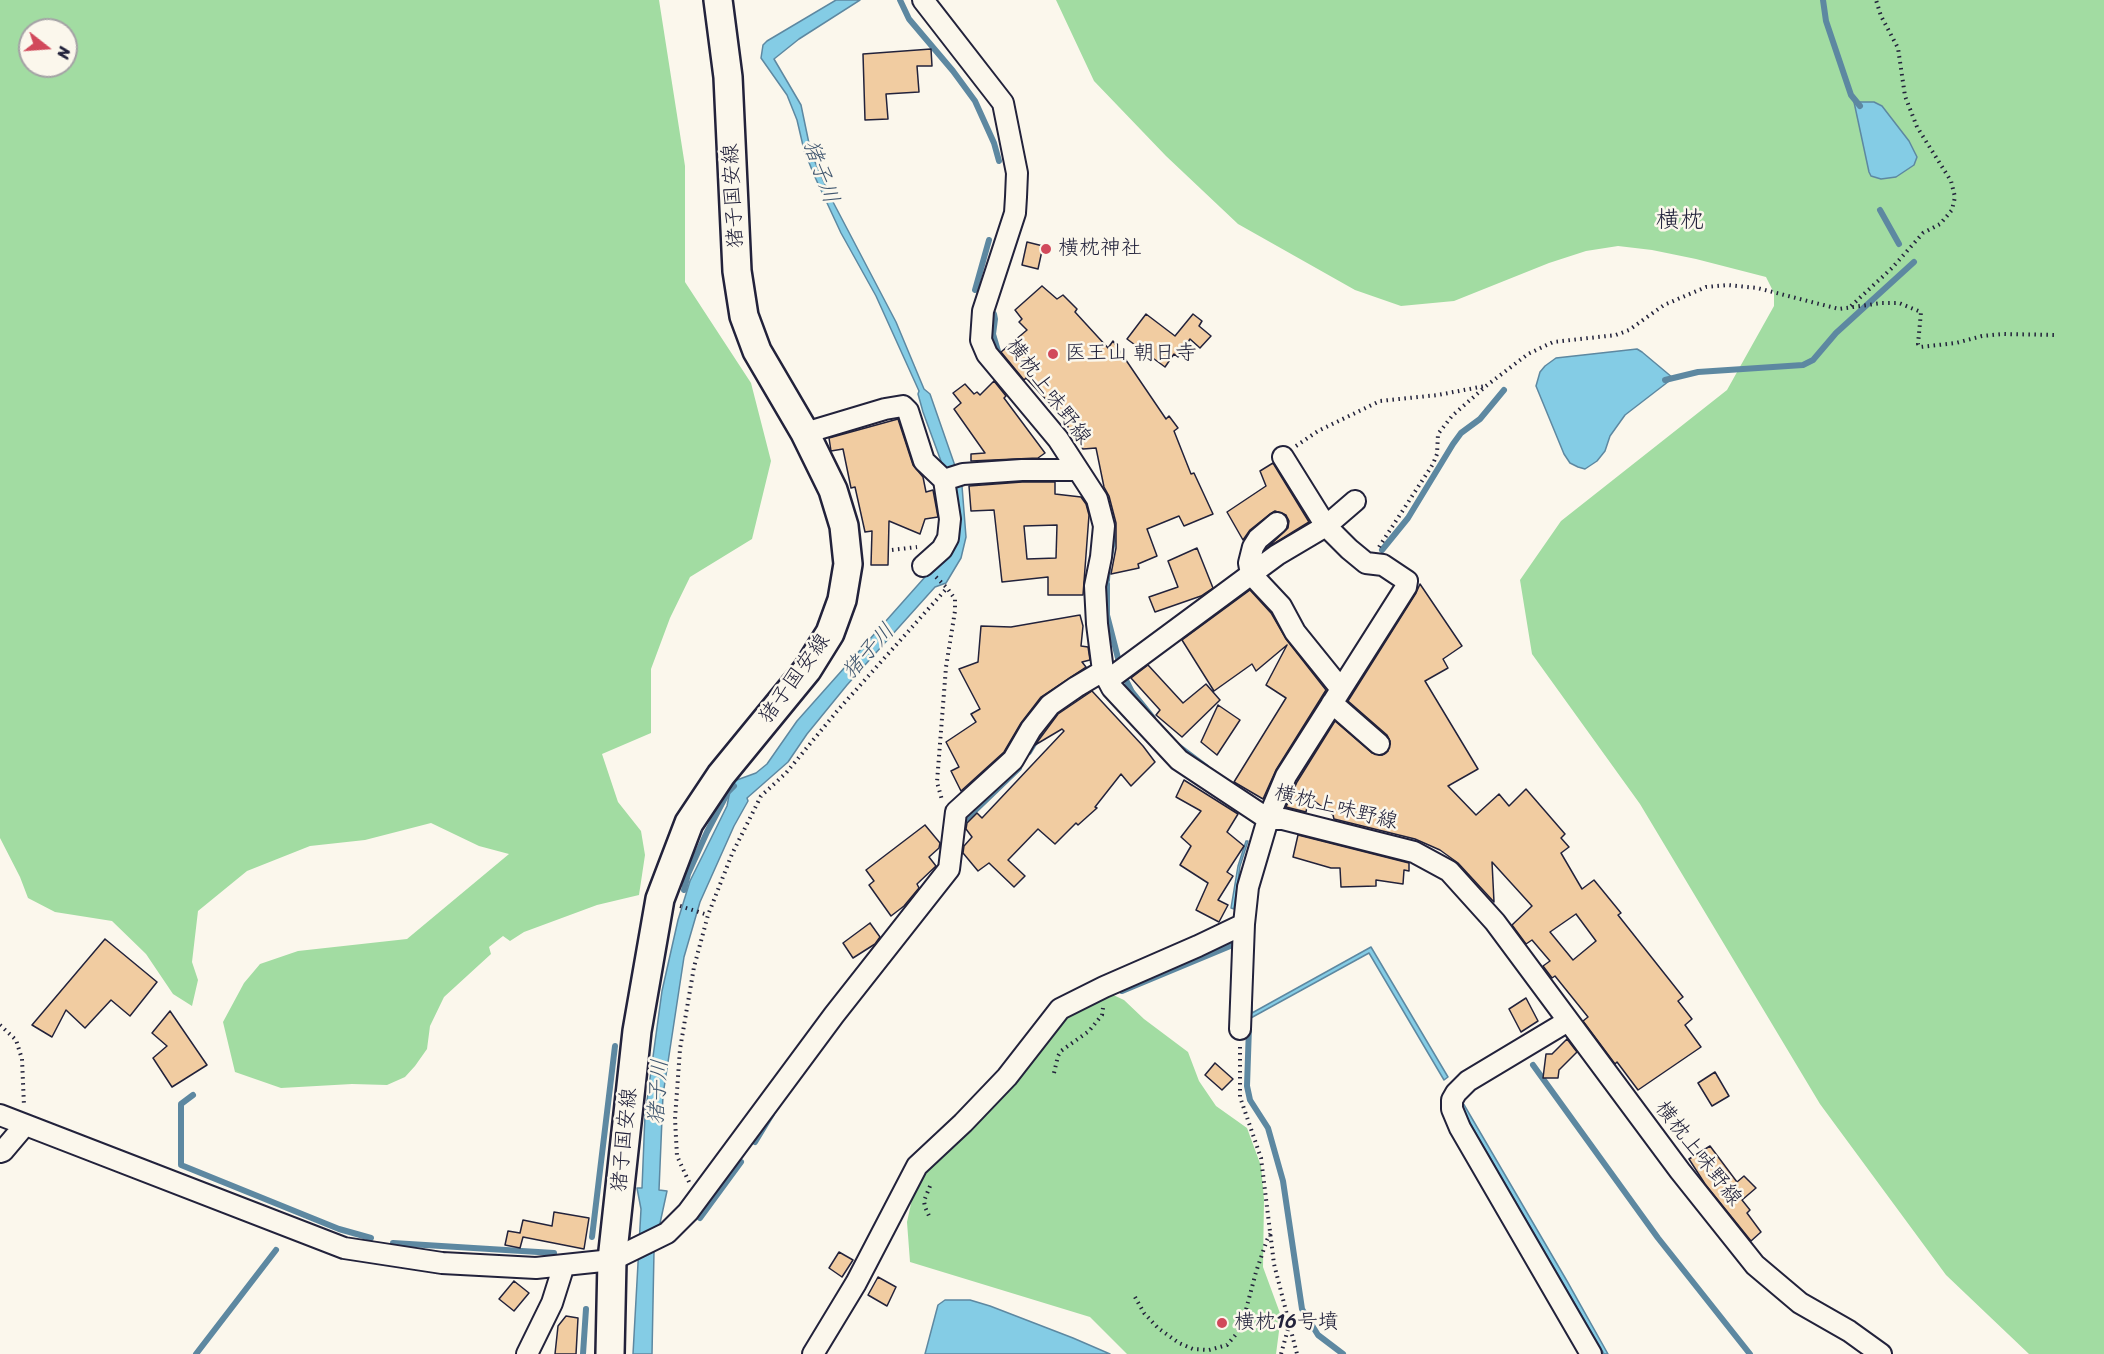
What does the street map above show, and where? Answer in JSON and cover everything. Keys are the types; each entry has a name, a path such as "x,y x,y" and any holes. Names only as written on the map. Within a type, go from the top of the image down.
{"main road":[{"name":"猪子国安線","path":"610,1354 612,1260 637,1031 660,899 689,823 721,775 807,670 830,633 842,600 848,564 844,526 833,490 806,433 757,351 744,316 737,271 728,77 718,0"}],"street":[{"name":"横枕上味野線","path":"923,0 1003,103 1017,174 1015,213 983,311 981,340 987,354 1058,439 1076,470 1097,499 1104,526 1095,586 1105,676 1112,688 1179,760 1268,819 1283,819 1414,852 1449,871 1495,922 1680,1171 1755,1265 1800,1304 1849,1331 1881,1354"},
{"path":"806,433 885,409 903,406 908,411 924,461 944,480 950,519 948,538 942,549 923,566"},
{"path":"1240,1029 1244,924 1248,887 1268,819 1286,776 1406,587 1407,580 1383,565 1368,563 1349,549 1326,526 1283,457"},
{"path":"944,480 963,474 1022,470 1076,470"},
{"path":"0,1115 344,1248 442,1263 536,1268 612,1260 667,1233 688,1212 834,1016 949,869 956,812 1013,760 1031,729 1050,705 1076,687 1105,676 1277,555 1326,526 1355,501"},
{"path":"1276,523 1258,539 1253,547 1249,563 1251,574 1281,606 1336,696 1379,744"},
{"path":"813,1354 856,1283 917,1166 1007,1077 1060,1009 1244,924"},
{"path":"1568,1021 1468,1081 1452,1100 1452,1109 1460,1128 1591,1354"},
{"path":"0,1152 25,1125"},
{"path":"526,1354 552,1303 564,1265"}],"path":[{"path":"1851,307 1892,268 1923,233 1940,224 1952,210 1955,197 1950,182 1917,127 1905,96 1898,48 1881,16 1876,0"},
{"path":"1368,563 1433,464 1437,454 1438,434 1452,416 1486,386 1528,354 1553,342 1616,335 1629,330 1664,305 1706,287 1728,285 1757,288 1839,309 1899,303 1921,312 1918,344 1920,347 1956,343 2003,333 2058,334"},
{"path":"1283,457 1318,431 1380,402 1486,386"},
{"path":"892,550 916,545 923,566 947,588 955,599 946,667 937,782 944,805 956,812"},
{"path":"696,1200 677,1156 675,1119 680,1048 694,968 708,915 732,854 760,796 786,774 838,710 947,588"},
{"path":"660,899 708,915"},
{"path":"1054,1073 1061,1051 1089,1031 1102,1015 1104,987"},
{"path":"0,1025 16,1040 22,1059 25,1125"},
{"path":"1240,1029 1240,1097 1261,1158 1274,1264 1297,1354"},
{"path":"1135,1297 1144,1313 1158,1328 1179,1343 1193,1349 1209,1350 1227,1345 1238,1332 1243,1321 1256,1272 1271,1233"},
{"path":"1281,1354 1289,1327"}],"green space":[{"path":"0,0 659,0 685,166 685,282 751,383 771,461 752,539 690,577 670,618 651,669 651,733 602,754 618,802 641,831 645,855 639,895 597,905 524,932 510,941 503,936 489,947 491,954 444,997 430,1026 427,1049 405,1077 387,1085 352,1084 281,1088 235,1072 223,1022 244,983 260,964 298,951 407,939 509,854 479,846 431,823 365,840 310,846 247,871 198,911 192,962 198,980 192,1006 173,994 146,954 112,921 55,912 28,898 0,838"},
{"path":"1056,0 2104,0 2104,1354 2029,1354 1946,1275 1820,1104 1640,804 1532,654 1520,580 1561,521 1727,390 1774,306 1774,293 1766,277 1696,259 1618,246 1586,251 1549,263 1454,301 1401,306 1355,290 1238,224 1166,156 1094,81"},
{"path":"1109,993 1124,1000 1144,1019 1188,1052 1199,1081 1216,1106 1247,1128 1261,1166 1264,1199 1263,1267 1281,1316 1276,1354 1127,1354 1090,1317 910,1262 907,1222 914,1190 922,1173 991,1108 1066,1015"}],"water":[{"name":"猪子川","path":"836,0 860,0 799,39 774,59 801,105 811,153 832,200 896,322 924,389 930,394 962,486 966,537 961,558 946,583 935,587 847,685 807,734 788,762 747,798 748,801 734,826 700,902 684,957 663,1095 659,1190 667,1191 654,1251 652,1354 633,1354 641,1209 637,1188 642,1188 645,1115 662,991 678,920 690,881 727,806 731,785 734,781 756,773 767,764 797,721 941,559 945,472 923,412 919,391 876,296 841,233 814,175 787,95 761,58 763,45 767,41"},
{"path":"1854,102 1874,102 1882,106 1909,141 1917,157 1914,165 1896,177 1881,179 1871,176"},
{"path":"1637,349 1673,378 1625,415 1610,436 1605,451 1597,461 1585,469 1570,463 1564,454 1536,386 1540,372 1556,358"},
{"path":"1246,841 1248,841 1240,866 1234,909 1231,908 1238,866"},
{"path":"1252,933 1252,1013 1371,947 1448,1077 1444,1080 1369,953 1249,1019"},
{"path":"1463,1103 1608,1354 1604,1354 1460,1106"},
{"path":"945,1300 970,1300 990,1306 1110,1354 925,1354 938,1305"}],"building":[{"path":"931,49 932,66 917,66 919,92 886,94 888,119 865,120 863,54"},
{"path":"1027,242 1043,246 1038,269 1022,265"},
{"path":"1042,286 1057,299 1063,295 1077,309 1075,312 1108,348 1113,341 1166,419 1169,416 1178,428 1174,431 1191,474 1194,473 1213,514 1184,526 1179,516 1147,529 1157,556 1138,564 1139,568 1111,574 1116,548 1116,523 1109,496 1104,487 1096,448 1083,449 1058,412 1026,378 1024,380 1001,352 1027,330 1019,322 1022,319 1015,310"},
{"path":"1146,314 1175,336 1193,314 1202,321 1199,326 1211,336 1200,348 1190,339 1178,357 1174,354 1165,367 1127,339"},
{"path":"994,381 1045,453 1038,458 971,461 971,454 985,453 954,409 961,403 953,393 965,384 974,394 977,392 980,395"},
{"path":"898,419 913,465 923,477 926,492 933,490 938,517 925,519 920,534 889,521 888,565 871,565 872,531 865,532 855,487 851,488 843,449 831,451 829,438"},
{"path":"1273,463 1309,522 1267,548 1288,528 1289,521 1286,515 1275,511 1250,530 1243,540 1227,512 1266,486 1260,471"},
{"path":"1055,482 1055,494 1081,497 1089,515 1083,595 1048,595 1048,577 1002,582 994,510 971,511 969,486","holes":["1057,525 1056,558 1027,559 1024,526"]},
{"path":"1197,548 1213,588 1201,596 1155,612 1149,597 1178,587 1168,561"},
{"path":"1420,584 1462,646 1443,659 1448,668 1425,681 1478,769 1448,786 1476,815 1499,794 1509,806 1526,789 1565,834 1561,838 1569,847 1561,853 1582,889 1594,880 1621,913 1618,915 1683,997 1678,1001 1692,1019 1685,1025 1701,1047 1638,1090 1583,1021 1588,1017 1555,976 1552,978 1543,966 1550,961 1532,940 1526,944 1512,925 1532,906 1492,862 1494,902 1458,863 1440,850 1415,839 1334,819 1333,815 1309,797 1306,812 1286,807 1297,782 1335,721 1372,753 1382,755 1388,751 1390,741 1387,735 1348,701","holes":["1576,914 1596,941 1573,960 1550,932"]},
{"path":"1250,590 1271,613 1286,639 1326,690 1276,770 1263,799 1234,782 1286,698 1266,685 1287,645 1256,671 1252,664 1214,691 1182,640"},
{"path":"1080,615 1083,626 1081,646 1088,647 1090,660 1082,662 1086,667 1041,697 1021,723 1004,752 961,791 951,771 959,767 946,742 976,722 971,714 980,709 959,669 978,662 981,626 1011,627"},
{"path":"1148,665 1183,703 1206,684 1220,700 1182,737 1156,715 1160,710 1131,678"},
{"path":"1092,691 1155,762 1131,786 1121,774 1095,807 1097,808 1078,825 1076,823 1055,844 1038,829 1008,860 1025,876 1014,887 989,863 978,871 963,853 964,846 972,837 966,829 967,823 977,813 982,818 1064,731 1062,729 1035,745 1058,714"},
{"path":"1218,705 1240,720 1217,755 1201,742"},
{"path":"1184,780 1238,814 1227,832 1244,846 1227,872 1233,876 1218,900 1228,905 1219,922 1196,910 1208,883 1180,865 1191,846 1181,837 1201,811 1176,797"},
{"path":"925,825 940,843 939,848 929,857 936,866 917,884 919,888 904,906 891,916 869,885 874,881 866,870"},
{"path":"1298,835 1409,863 1409,871 1404,870 1403,884 1376,880 1376,886 1341,887 1340,868 1331,868 1293,857"},
{"path":"870,923 880,937 875,944 853,958 843,943"},
{"path":"105,939 157,982 130,1016 111,1000 85,1028 66,1010 52,1037 32,1025"},
{"path":"1526,998 1538,1021 1521,1032 1509,1009"},
{"path":"170,1011 207,1065 172,1087 153,1058 167,1046 152,1033"},
{"path":"1567,1039 1577,1052 1559,1070 1558,1078 1543,1078 1546,1054 1552,1054"},
{"path":"1215,1063 1233,1079 1222,1090 1205,1075"},
{"path":"1715,1072 1729,1096 1712,1106 1698,1083"},
{"path":"1710,1146 1737,1182 1744,1176 1756,1188 1742,1200 1750,1210 1747,1213 1761,1232 1751,1241 1705,1184 1689,1159"},
{"path":"554,1212 589,1218 584,1249 523,1237 520,1248 505,1245 508,1231 520,1233 523,1220 552,1226"},
{"path":"839,1252 853,1260 842,1277 829,1268"},
{"path":"878,1277 896,1287 887,1306 868,1295"},
{"path":"514,1281 529,1293 514,1311 499,1299"},
{"path":"566,1316 578,1318 576,1354 555,1354 558,1326"}],"waterway":[{"path":"900,0 909,19 975,101 994,143 999,161"},
{"path":"1823,0 1826,21 1851,95 1860,106"},
{"path":"1880,210 1899,244"},
{"path":"975,290 989,240"},
{"path":"1665,380 1698,372 1803,365 1813,360 1836,333 1914,262"},
{"path":"994,314 993,334 998,351"},
{"path":"1382,550 1408,518 1461,433 1480,419 1504,390"},
{"path":"1110,556 1113,541 1112,527"},
{"path":"1107,580 1108,566"},
{"path":"1107,584 1107,615 1119,662"},
{"path":"1123,674 1132,692 1153,718"},
{"path":"1049,694 1065,681"},
{"path":"1029,752 1040,734"},
{"path":"1178,746 1206,767"},
{"path":"961,826 1019,768"},
{"path":"684,890 688,874 707,832 728,792 734,786"},
{"path":"1122,991 1235,944"},
{"path":"1249,1027 1247,1086 1250,1100 1268,1128 1283,1181 1302,1309 1318,1335 1343,1354"},
{"path":"592,1237 615,1046"},
{"path":"1533,1065 1658,1238 1750,1354"},
{"path":"193,1095 181,1104 181,1165 339,1229 371,1238"},
{"path":"755,1142 772,1114"},
{"path":"700,1218 741,1162"},
{"path":"393,1243 554,1253"},
{"path":"196,1354 276,1250"},
{"path":"583,1354 586,1309"}],"place":[{"name":"横枕神社","path":"1046,249"},
{"name":"医王山 朝日寺","path":"1053,354"},
{"name":"横枕16号墳","path":"1222,1323"}],"district":[{"name":"横枕","path":"1680,221"}]}
